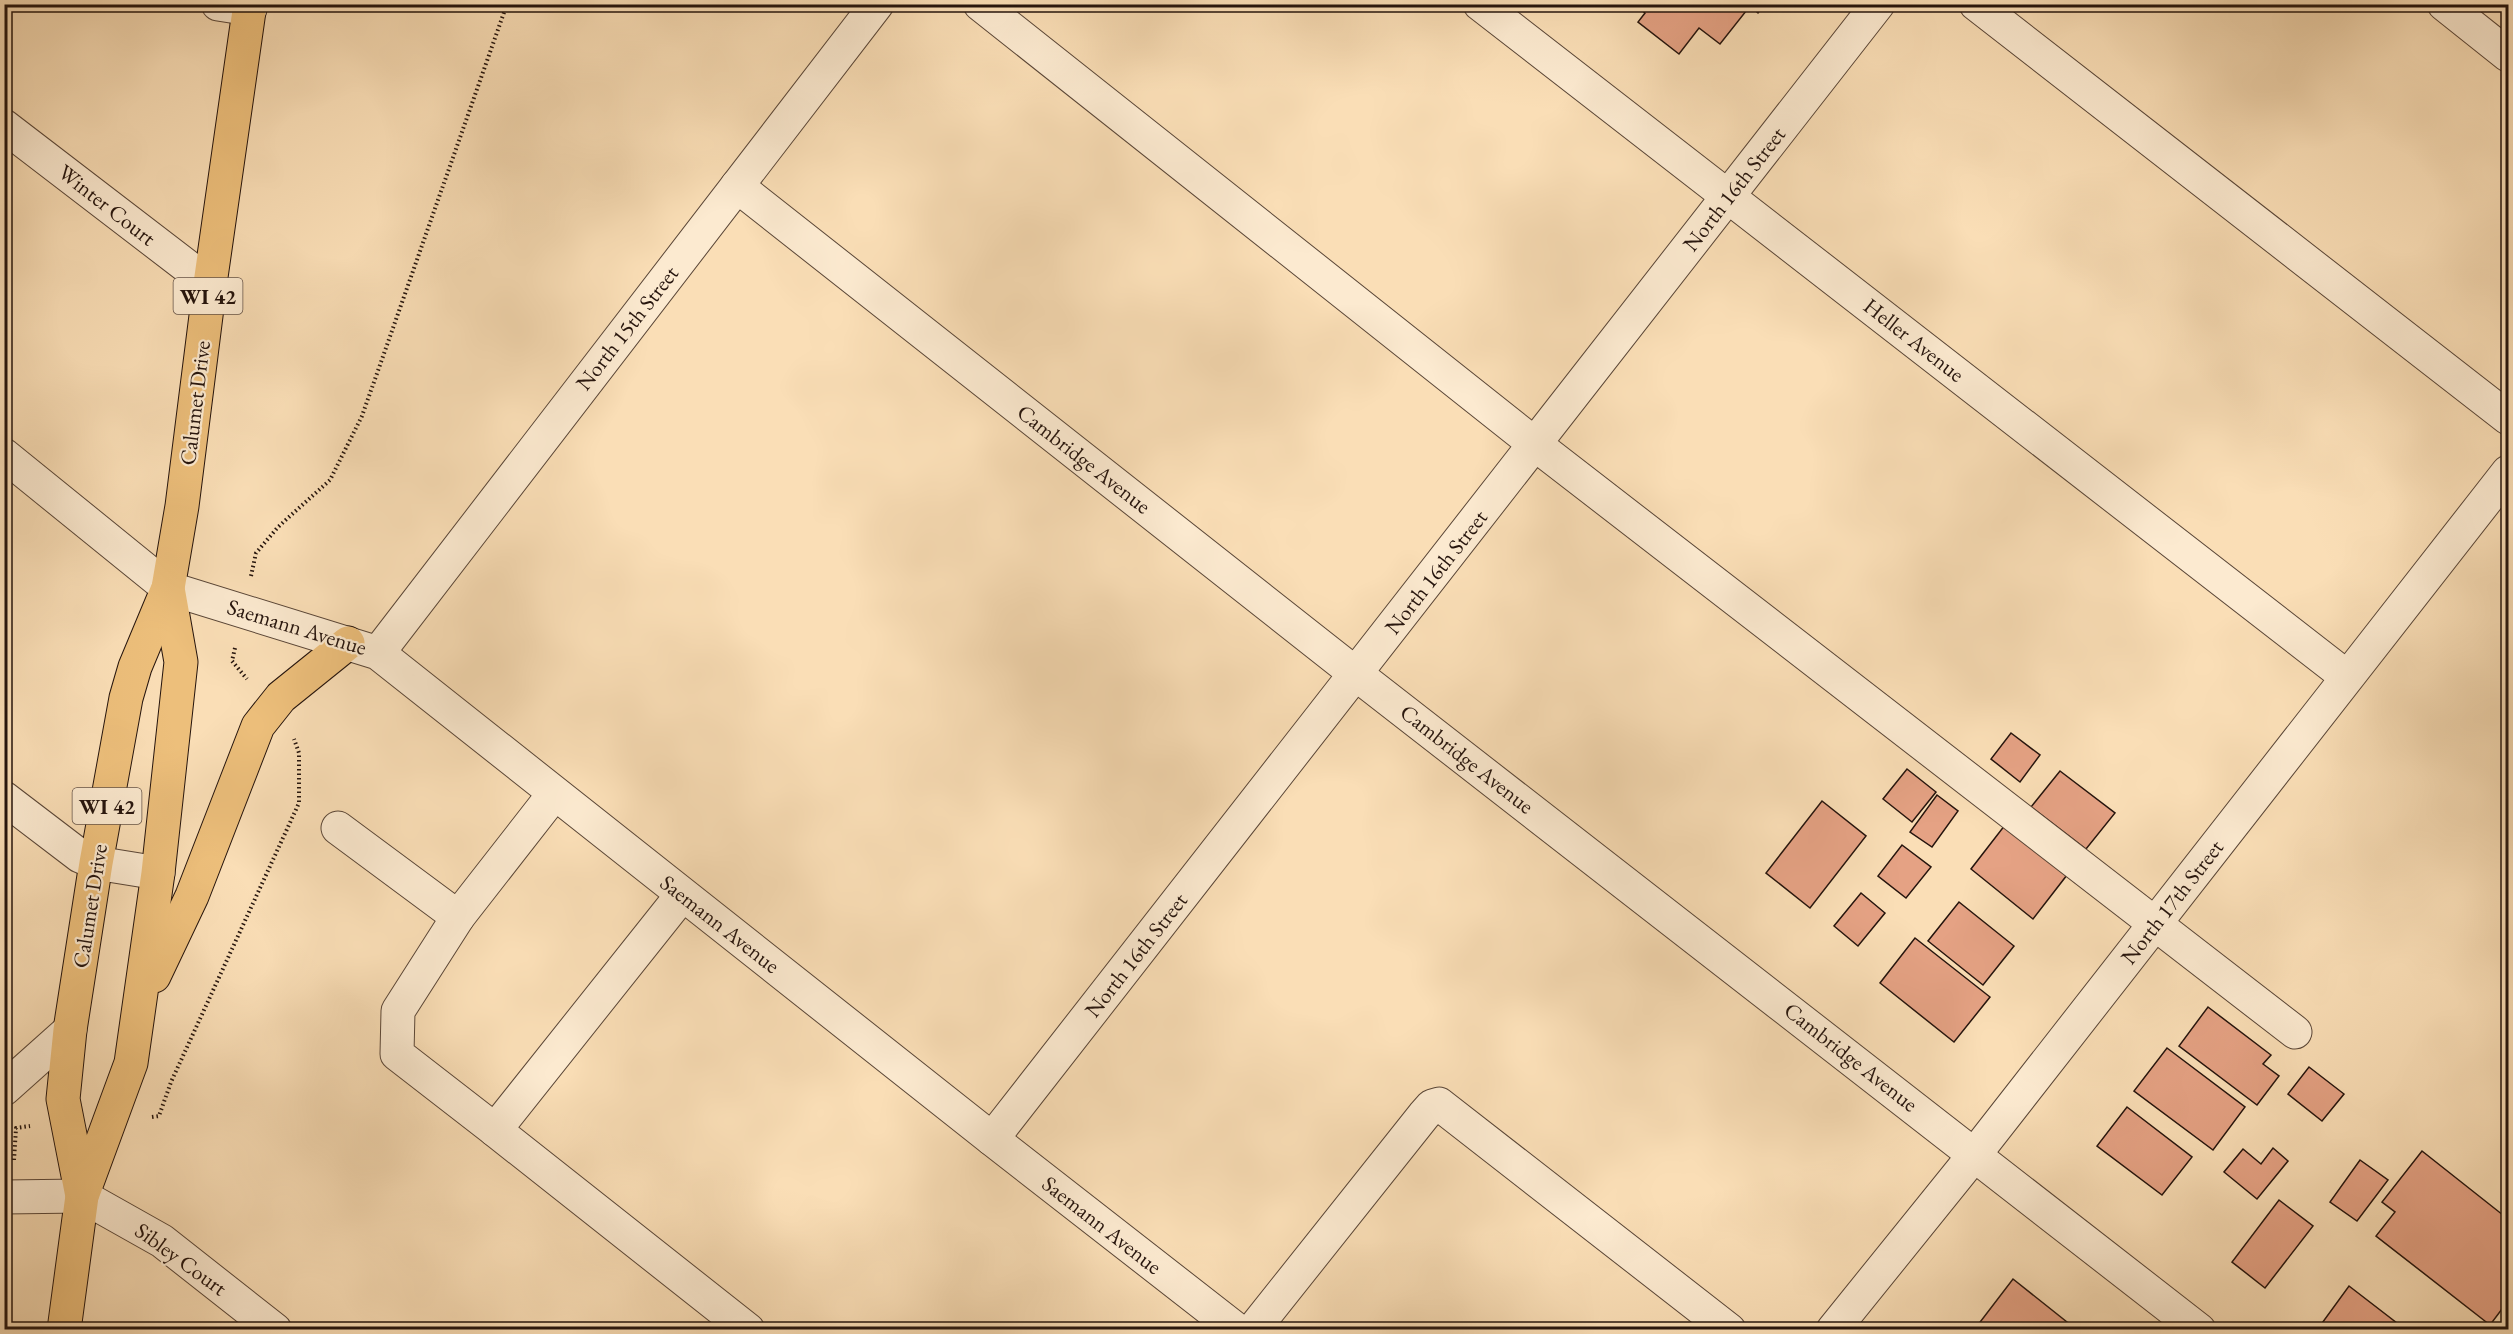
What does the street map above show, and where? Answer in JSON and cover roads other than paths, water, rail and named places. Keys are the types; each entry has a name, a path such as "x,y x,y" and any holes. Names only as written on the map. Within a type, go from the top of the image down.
{"main road":[{"name":"Calumet Drive","path":"82,1196 63,1099 70,1030 96,862 129,688 168,588 182,506 210,284 250,7"},
{"name":"Calumet Drive","path":"64,1329 82,1196 131,1063 140,1005 158,873 181,662 168,588"},
{"path":"140,1005 192,896 258,726 281,698 363,648"}],"street":[{"path":"218,4 250,7"},
{"name":"North 15th Street","path":"363,648 737,186 877,4"},
{"path":"980,4 1536,445 2295,1032"},
{"name":"Heller Avenue","path":"1480,4 2347,677"},
{"name":"North 16th Street","path":"992,1139 1878,4"},
{"path":"1976,4 2508,418"},
{"path":"2444,4 2508,55"},
{"name":"Winter Court","path":"4,126 210,284"},
{"name":"Cambridge Avenue","path":"737,186 1356,674 2199,1329"},
{"path":"4,455 168,588"},
{"name":"North 17th Street","path":"1833,1329 1975,1154 2508,472"},
{"name":"Saemann Avenue","path":"168,588 363,648 554,794 1237,1329"},
{"path":"554,794 458,917 398,1011 397,1054 748,1329"},
{"path":"4,798 69,850 96,862 158,873"},
{"path":"338,828 458,917"},
{"path":"495,1130 682,895"},
{"path":"4,1089 70,1030"},
{"path":"1253,1329 1424,1115 1432,1106 1439,1104 1729,1329"},
{"path":"4,1197 82,1196"},
{"name":"Sibley Court","path":"82,1196 162,1241 275,1329"}]}
